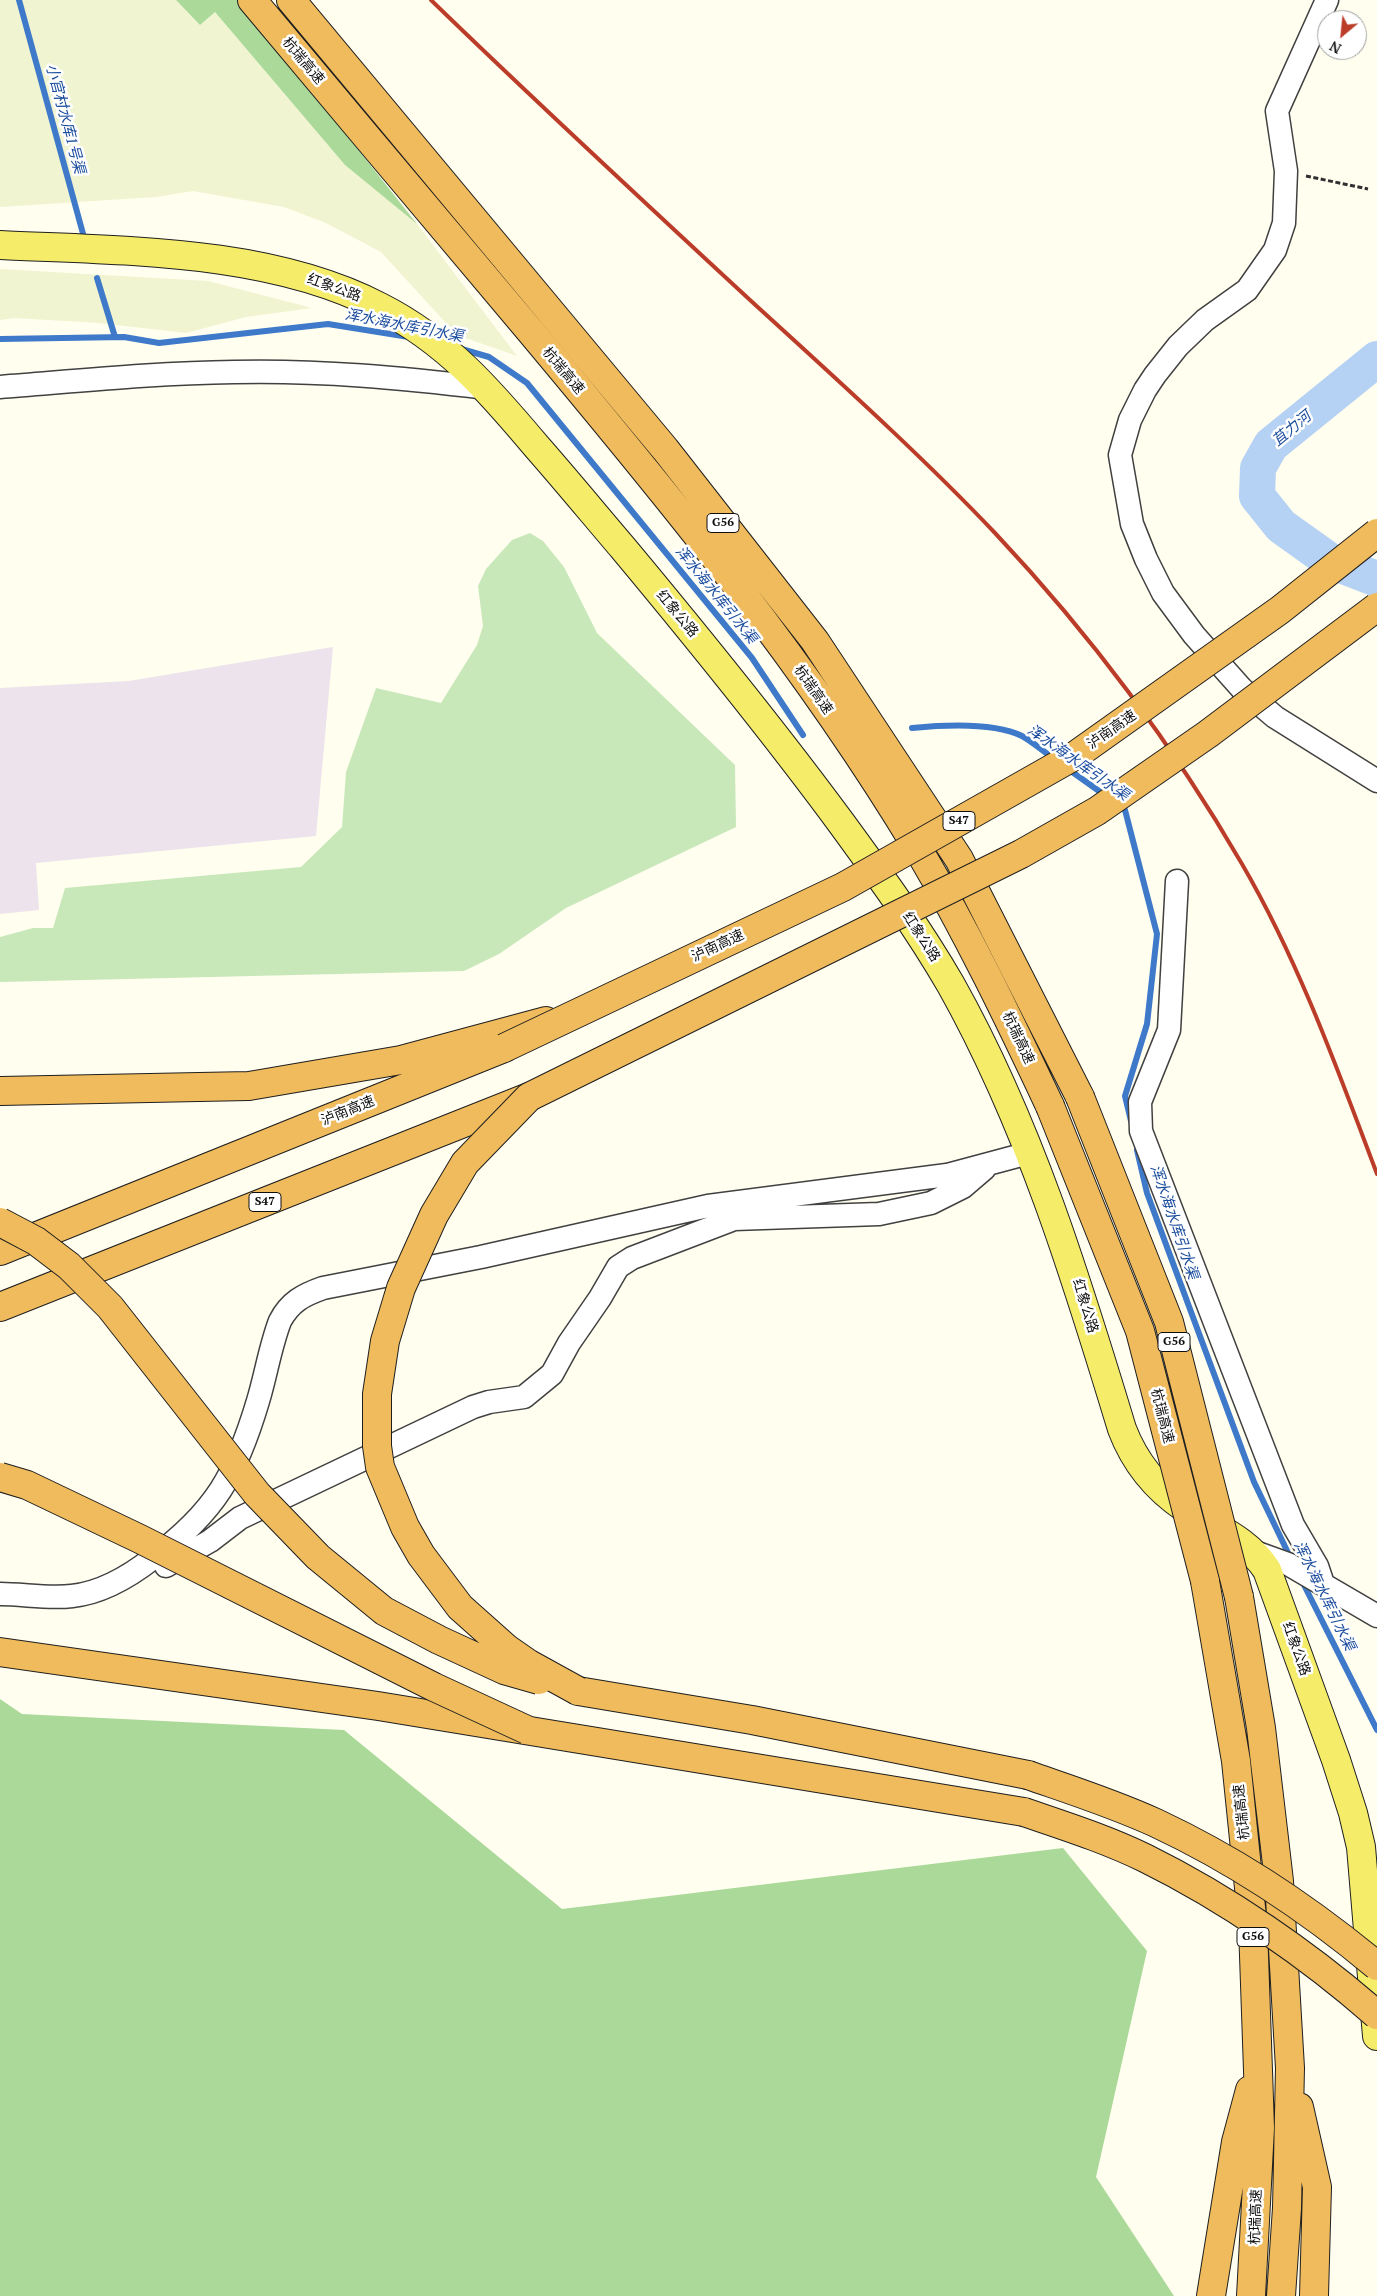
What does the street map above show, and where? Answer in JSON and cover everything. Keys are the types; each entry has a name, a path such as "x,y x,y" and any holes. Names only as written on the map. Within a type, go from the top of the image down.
{"highway":[{"name":"杭瑞高速","path":"252,0 623,442 700,537 790,656 841,729 918,850 1007,1014 1050,1106 1140,1331 1205,1581 1236,1760 1253,1927 1259,2057 1260,2128 1251,2296"},
{"name":"杭瑞高速","path":"291,0 664,449 815,641 959,859 1080,1097 1169,1322 1238,1597 1262,1728 1279,1881 1290,2068 1287,2208 1281,2296"},
{"name":"泸南高速","path":"0,1251 504,1048 843,887 1076,755 1280,610 1377,533"},
{"name":"S47","path":"0,1307 529,1097 1021,854 1088,816 1208,734 1377,607"},
{"path":"0,1091 249,1086 402,1060 577,1013"},
{"path":"529,1097 465,1163 434,1215 417,1250 401,1288 382,1358 377,1394 377,1446 380,1467 394,1505 421,1556 440,1582 466,1613 506,1648 545,1674 578,1691"},
{"path":"0,1222 36,1241 69,1266 110,1307 257,1494 318,1557 376,1605 439,1640 504,1670 578,1691 762,1722 1028,1775 1155,1823 1200,1845 1292,1902 1377,1966"},
{"path":"0,1477 27,1485 140,1539 434,1688 527,1730"},
{"path":"0,1652 378,1706 1024,1812 1077,1830 1129,1851 1181,1878 1296,1951 1377,2015"},
{"path":"1211,2296 1236,2142 1259,2057"},
{"path":"1290,2068 1317,2187 1314,2296"}],"main road":[{"name":"红象公路","path":"0,245 123,252 234,263 275,270 312,279 345,290 380,306 415,327 454,356 487,388 711,654 814,786 888,887 925,942 952,988 984,1051 1029,1153 1063,1239 1122,1428 1134,1456 1147,1476 1164,1493 1243,1542 1252,1550 1267,1570 1336,1760 1353,1813 1361,1847 1377,2036"}],"street":[{"path":"1327,0 1277,111 1286,172 1284,224 1272,257 1247,290 1205,320 1178,346 1145,390 1130,420 1120,454 1132,524 1146,559 1163,593 1194,635 1242,689 1275,716 1377,781"},
{"path":"0,386 153,375 244,372 364,376 487,388"},
{"path":"1178,881 1169,1030 1140,1102 1141,1131 1293,1525 1317,1566 1320,1582"},
{"path":"0,1594 72,1596 93,1591 117,1581 145,1564 172,1544 202,1516 217,1497 234,1468 248,1432 280,1321 290,1305 305,1294 323,1288 490,1255 708,1206 947,1175 1029,1153"},
{"path":"117,1581 152,1574 210,1541 240,1518 473,1407 489,1402 524,1397 552,1374 569,1343 600,1298 618,1267 632,1258 734,1219 879,1214 931,1203 962,1186 990,1164"},
{"path":"1252,1550 1283,1562 1377,1616"}],"path":[{"path":"1286,172 1368,189"}],"shaded area":[{"path":"333,647 316,836 36,863 39,910 0,914 0,688 129,681"}],"green space":[{"path":"0,0 176,0 200,25 215,12 345,165 417,224 517,356 457,335 381,252 326,223 284,207 193,191 156,197 0,207"},
{"path":"176,0 240,0 417,224 345,165 215,12 200,25"},
{"path":"0,269 208,281 312,308 246,317 186,333 99,323 15,318 0,320"},
{"path":"530,533 543,541 564,567 597,633 735,765 736,827 566,908 499,954 464,971 0,982 0,937 33,928 53,928 65,888 301,867 342,827 346,772 376,688 441,703 477,645 483,626 478,586 486,569 512,540"},
{"path":"0,1699 22,1714 344,1730 562,1909 1063,1848 1147,1951 1096,2177 1174,2296 0,2296"}],"waterway":[{"name":"小官村水库1号渠","path":"19,0 85,241"},
{"name":"小官村水库1号渠","path":"97,278 115,337"},
{"name":"浑水海水库引水渠","path":"0,339 124,337 159,343 328,324 409,337"},
{"name":"浑水海水库引水渠","path":"458,348 489,357 527,383 752,658 803,735"},
{"name":"苴力河","path":"1377,359 1271,445 1258,468 1257,496 1281,526 1330,561 1377,579"},
{"name":"浑水海水库引水渠","path":"912,728 938,726 997,728 1022,736 1054,759"},
{"name":"浑水海水库引水渠","path":"1068,769 1106,796"},
{"name":"浑水海水库引水渠","path":"1119,805 1125,810 1157,934 1147,1024 1125,1096 1131,1121"},
{"name":"浑水海水库引水渠","path":"1137,1150 1147,1193 1254,1482 1291,1559"},
{"name":"浑水海水库引水渠","path":"1301,1579 1377,1730"}],"railway":[{"path":"431,0 590,151 874,414 995,533 1064,610 1128,691 1188,776 1263,901 1316,1016 1377,1174"}]}
